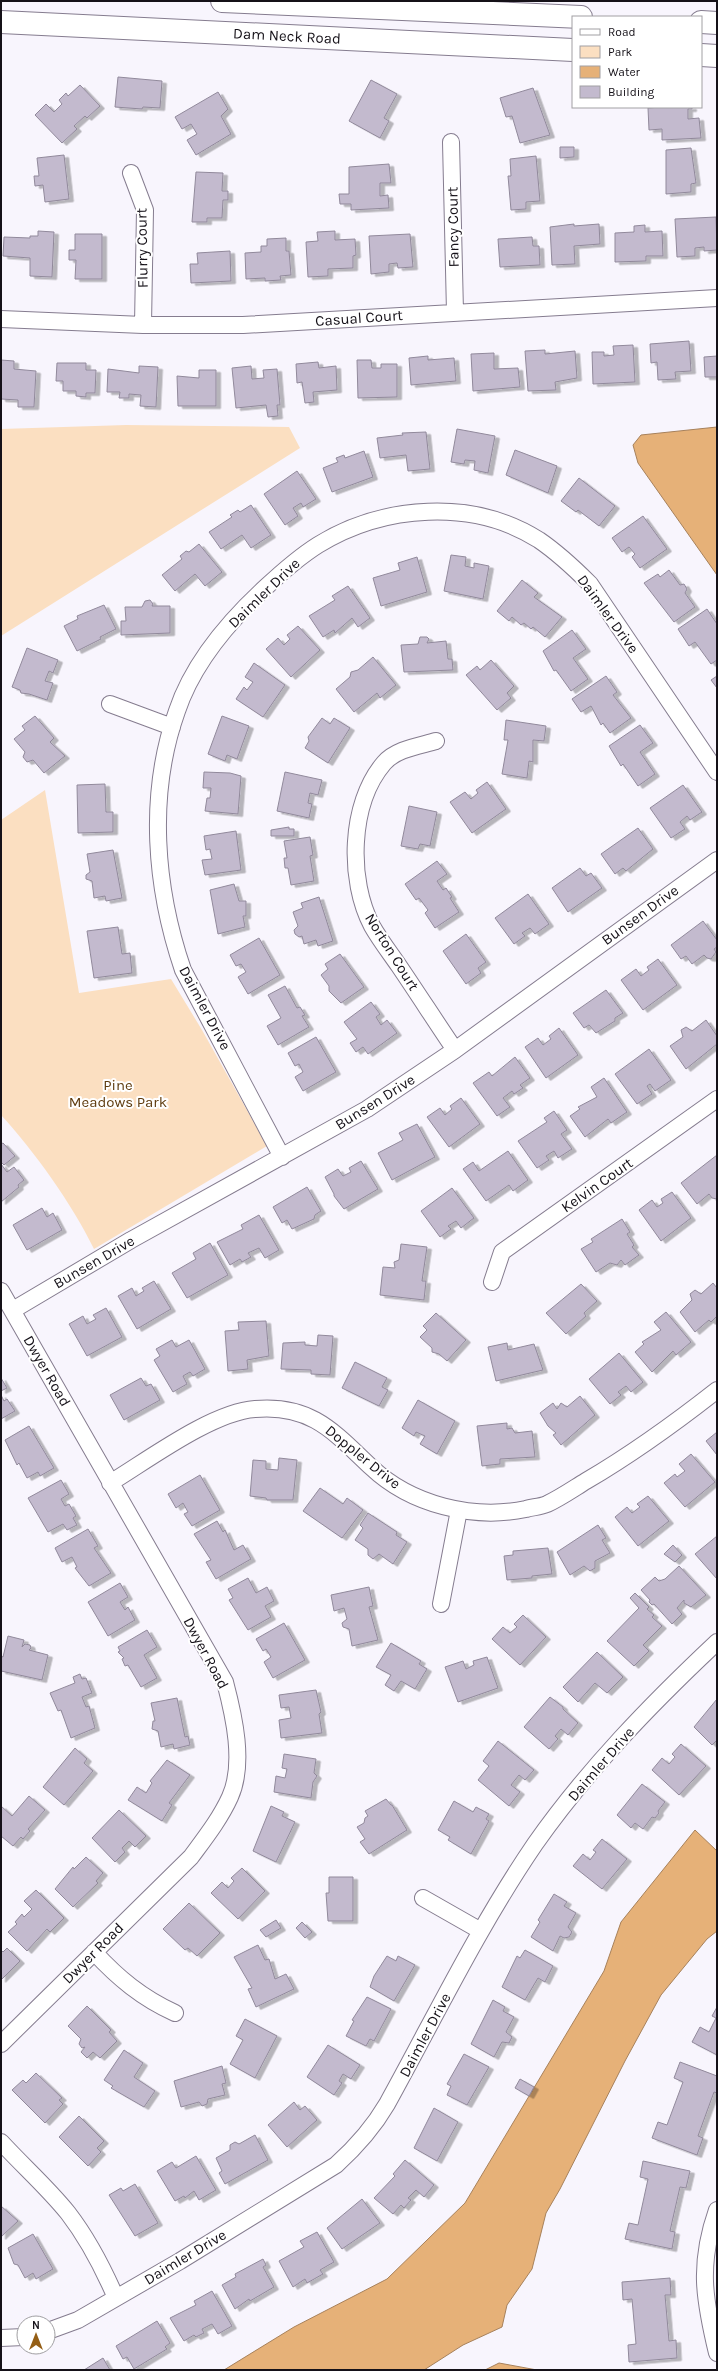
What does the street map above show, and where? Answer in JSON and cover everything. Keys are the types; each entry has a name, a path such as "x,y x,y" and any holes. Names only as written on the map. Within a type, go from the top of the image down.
{"main road":[{"path":"222,1 572,17"},
{"name":"Dam Neck Road","path":"1,22 572,50"},
{"path":"702,22 717,23"},
{"path":"702,55 717,56"}],"street":[{"name":"Fancy Court","path":"451,142 455,312"},
{"name":"Flurry Court","path":"131,173 145,210 143,325"},
{"name":"Casual Court","path":"1,319 143,325 243,325 717,298"},
{"name":"Daimler Drive","path":"282,1157 213,1024 195,995 183,970 172,938 158,860 157,822 159,792 172,727 188,686 202,660 224,631 253,599 292,563 318,545 345,531 374,520 412,513 435,511 464,513 486,518 518,529 538,540 566,560 590,584 717,772"},
{"path":"110,704 172,727"},
{"name":"Norton Court","path":"436,741 401,752 384,763 371,784 362,806 357,830 355,856 359,886 372,926 455,1050"},
{"name":"Bunsen Drive","path":"12,1310 131,1240 367,1109 455,1050 717,860"},
{"name":"Kelvin Court","path":"492,1282 502,1252 717,1099"},
{"name":"Dwyer Road","path":"1,1291 224,1682 234,1714 237,1742 236,1770 230,1797 210,1831 191,1857 1,2044"},
{"name":"Doppler Drive","path":"110,1483 210,1423 233,1413 254,1409 275,1408 296,1412 316,1420 334,1431 388,1481 431,1502 459,1510 488,1513 514,1511 546,1504 651,1439 717,1390"},
{"path":"441,1604 459,1510"},
{"name":"Daimler Drive","path":"56,2328 78,2320 180,2261 329,2169 356,2147 374,2127 481,1931 535,1844 572,1795 622,1738 679,1677 717,1642"},
{"path":"422,1898 481,1931"},
{"path":"94,1952 113,1973 135,1991 175,2013"},
{"path":"1,2142 67,2213 88,2241 105,2272 116,2298"},
{"path":"717,2210 706,2247 704,2274 706,2307 717,2354"},
{"path":"1,2338 16,2337"}],"green space":[{"path":"126,425 289,427 300,448 1,636 1,429"},
{"name":"Pine Meadows Park","path":"45,790 79,993 171,979 202,1030 267,1146 94,1249 75,1214 52,1179 27,1145 1,1115 1,820"}],"water":[{"path":"717,427 717,575 638,463 633,445 641,435"},
{"path":"695,1830 717,1851 717,1931 707,1939 661,1995 625,2061 560,2189 546,2213 532,2269 507,2305 502,2327 463,2345 424,2370 224,2370 294,2327 387,2279 465,2203 604,1971 621,1922"},
{"path":"499,2363 537,2370 485,2370"}],"building":[{"path":"118,77 162,81 160,108 143,107 142,109 115,107"},
{"path":"371,80 397,94 384,118 389,121 380,138 349,121"},
{"path":"80,85 100,106 87,118 85,116 74,126 77,129 62,143 35,115 46,104 54,112 62,104 59,100 66,93 68,96"},
{"path":"533,88 550,135 520,143 512,116 506,117 500,98"},
{"path":"218,92 228,109 221,116 231,134 196,155 187,140 197,134 191,124 182,129 175,117"},
{"path":"648,108 692,108 688,109 688,119 699,118 701,138 662,140 662,129 649,130"},
{"path":"560,147 574,147 574,157 560,158"},
{"path":"691,148 696,183 691,184 691,192 666,194 666,150"},
{"path":"64,155 69,199 45,202 43,185 35,186 34,176 39,176 37,158"},
{"path":"536,156 540,201 526,202 526,209 511,210 508,176 511,176 510,159"},
{"path":"389,164 391,183 380,183 380,196 388,195 389,208 351,210 351,204 340,204 339,194 349,194 349,167"},
{"path":"196,172 223,173 222,191 228,191 228,200 223,200 222,218 207,218 207,222 192,222"},
{"path":"716,217 717,250 704,251 704,247 695,248 695,256 677,257 675,219"},
{"path":"574,224 574,226 599,224 600,244 574,246 575,264 552,265 550,227"},
{"path":"645,225 645,232 662,231 663,256 646,256 646,261 615,262 615,233 634,232 634,226"},
{"path":"38,231 54,232 52,277 30,276 30,258 3,256 4,237 30,238 30,236 38,236"},
{"path":"335,231 335,240 355,239 356,255 353,256 353,268 328,269 328,276 308,277 306,242 318,241 317,232"},
{"path":"75,234 102,234 102,279 75,279 76,260 69,260 69,250 75,250"},
{"path":"410,234 413,267 398,268 397,263 389,264 389,272 371,274 369,236"},
{"path":"532,237 533,246 539,246 540,265 500,267 498,239"},
{"path":"286,238 286,251 289,251 291,275 280,276 281,280 265,281 265,278 246,279 245,253 261,252 261,246 267,246 267,239"},
{"path":"230,251 231,281 191,283 190,264 198,264 197,253"},
{"path":"689,341 691,371 675,372 676,379 658,380 657,362 651,363 650,344"},
{"path":"633,345 635,382 593,384 592,352 604,352 604,356 614,355 613,346"},
{"path":"545,350 545,354 575,351 577,378 555,382 556,390 528,391 525,351"},
{"path":"494,353 494,369 518,368 520,387 473,391 471,354"},
{"path":"428,356 428,360 454,358 456,381 411,385 409,358"},
{"path":"717,356 717,377 705,377 704,357"},
{"path":"1,360 14,361 14,369 36,371 34,407 18,407 18,400 1,399"},
{"path":"357,360 371,360 372,368 381,368 381,364 397,364 397,397 358,398"},
{"path":"318,362 319,368 336,366 337,390 313,392 314,402 305,403 302,382 297,383 296,364"},
{"path":"57,363 86,363 86,370 96,370 95,393 86,393 86,397 76,396 76,391 63,391 63,381 56,381"},
{"path":"139,366 158,367 156,407 140,406 141,395 129,394 129,398 119,398 120,392 107,392 108,369 139,373"},
{"path":"251,366 252,379 264,378 263,370 277,369 280,405 277,405 278,416 268,417 266,405 236,408 232,368"},
{"path":"199,370 216,370 216,406 178,406 177,376 199,378"},
{"path":"457,429 495,436 488,473 474,470 475,461 465,460 464,464 451,462"},
{"path":"426,432 430,469 408,471 406,455 380,458 377,438 403,435 402,433"},
{"path":"515,450 557,466 548,493 506,475"},
{"path":"364,451 373,477 332,492 323,468 338,462 336,458 344,455 345,458"},
{"path":"297,471 316,499 303,507 301,503 293,508 298,516 285,525 264,494"},
{"path":"579,478 615,506 599,526 578,510 576,512 561,501"},
{"path":"251,505 271,535 251,548 242,535 221,549 209,532 232,517 230,515 238,510 240,512"},
{"path":"643,516 667,549 640,568 632,557 635,554 629,547 622,552 612,538"},
{"path":"199,544 222,572 205,586 195,574 175,591 162,575 182,559 180,556 186,551 189,552"},
{"path":"451,555 466,557 465,566 474,568 474,563 489,566 483,599 444,591"},
{"path":"417,557 427,592 381,606 373,578 400,570 398,563"},
{"path":"669,570 680,585 684,584 687,589 685,593 695,607 674,622 644,583 658,574 660,577"},
{"path":"522,580 538,593 534,597 562,617 545,637 533,627 531,629 524,623 521,625 512,617 509,621 497,611"},
{"path":"348,586 370,618 358,627 352,618 335,633 334,630 323,637 309,616 335,600 332,596"},
{"path":"150,600 153,604 152,606 170,606 170,633 121,635 121,621 126,621 125,607 142,607 145,601"},
{"path":"104,605 116,629 100,637 101,639 77,651 64,626 78,619 77,616"},
{"path":"707,609 717,624 717,660 711,664 695,642 689,646 678,629"},
{"path":"298,626 320,650 291,677 266,649 278,638 284,645 290,639 287,635"},
{"path":"572,630 586,649 573,658 588,679 571,691 556,670 554,671 543,651"},
{"path":"420,637 427,637 429,639 427,643 446,641 448,659 452,659 453,670 404,672 401,645 418,644"},
{"path":"27,648 58,660 53,673 49,671 45,681 53,683 47,700 21,693 20,690 12,687"},
{"path":"373,657 396,685 380,698 377,693 354,712 336,689 350,677 351,672 358,670"},
{"path":"491,660 514,686 507,693 511,698 497,710 466,675 477,666 480,670"},
{"path":"254,663 285,685 263,717 236,699 244,687 247,690 253,682 245,677"},
{"path":"606,676 617,692 613,695 631,718 610,733 603,723 601,725 591,706 581,712 572,699"},
{"path":"717,676 717,688 711,680"},
{"path":"35,716 54,738 50,742 65,756 44,773 33,760 27,762 23,757 25,752 14,739 25,730 22,726"},
{"path":"222,716 249,726 237,759 227,755 225,761 208,754"},
{"path":"322,718 330,724 334,718 350,728 328,763 305,748 309,741 308,737"},
{"path":"506,720 546,726 544,741 533,740 533,762 529,761 527,778 502,774 508,740 504,740"},
{"path":"640,725 653,743 640,752 655,774 638,786 623,764 621,766 609,746"},
{"path":"204,772 230,773 241,776 238,814 205,811 207,798 210,798 211,788 203,788"},
{"path":"285,772 322,780 318,795 310,793 308,803 312,804 309,818 277,811"},
{"path":"487,782 506,809 472,833 450,802 465,792 471,799 478,793 476,790"},
{"path":"105,784 106,812 113,812 113,832 78,833 77,785"},
{"path":"683,785 702,812 690,820 687,816 680,822 685,829 671,838 650,808"},
{"path":"409,806 437,812 430,846 420,844 418,849 401,846"},
{"path":"289,827 289,829 294,829 294,836 271,836 271,830"},
{"path":"638,828 653,849 626,871 623,868 615,874 601,854"},
{"path":"236,831 241,870 205,875 202,860 212,859 210,849 206,850 204,836"},
{"path":"310,837 313,855 310,856 314,881 291,885 288,868 285,868 284,858 287,858 284,841"},
{"path":"113,850 122,898 106,901 105,896 94,898 92,881 86,879 86,875 90,872 87,854"},
{"path":"437,861 447,874 437,881 443,890 446,888 452,897 450,898 459,912 435,928 425,913 428,910 419,898 416,900 405,884"},
{"path":"580,868 586,876 591,873 602,888 568,912 552,888"},
{"path":"234,884 239,901 246,901 246,916 243,916 245,927 218,934 210,890"},
{"path":"528,894 549,924 535,934 530,928 522,933 525,936 514,944 495,918"},
{"path":"319,897 333,941 318,946 316,940 304,944 302,936 299,937 295,934 294,930 298,926 293,912 303,908 301,903"},
{"path":"703,921 717,940 717,947 714,949 716,952 711,959 704,955 692,964 686,956 681,959 671,945"},
{"path":"118,927 122,954 130,953 132,973 94,978 87,931"},
{"path":"466,934 486,962 478,968 481,973 466,984 443,951"},
{"path":"259,938 280,975 248,994 238,977 246,972 241,964 236,966 230,955"},
{"path":"340,954 364,987 341,1003 329,991 329,986 321,975 328,969 325,964"},
{"path":"658,959 677,985 643,1010 621,980 636,969 641,976 649,970 647,967"},
{"path":"285,986 297,1008 300,1007 305,1015 302,1016 309,1027 278,1045 267,1026 281,1018 268,995"},
{"path":"606,990 623,1013 615,1018 615,1021 596,1033 589,1025 584,1028 573,1013"},
{"path":"371,1002 380,1014 376,1017 381,1025 387,1020 397,1033 368,1054 363,1047 356,1052 350,1043 357,1039 344,1022"},
{"path":"706,1020 717,1036 717,1044 686,1069 670,1046 683,1037 681,1030 686,1027 692,1031"},
{"path":"559,1028 578,1055 546,1078 525,1047 538,1038 543,1045 551,1039 549,1036"},
{"path":"316,1037 336,1072 303,1091 295,1077 303,1072 299,1064 295,1066 288,1053"},
{"path":"649,1049 671,1080 655,1091 650,1084 647,1086 652,1094 637,1104 615,1074"},
{"path":"515,1057 530,1078 520,1085 523,1088 514,1094 512,1091 503,1098 510,1107 497,1116 473,1083 489,1072 492,1076"},
{"path":"604,1078 627,1112 611,1123 608,1119 585,1137 570,1116 580,1109 578,1107 597,1097 591,1087"},
{"path":"461,1098 480,1124 449,1147 427,1117 440,1108 445,1115 452,1109 450,1106"},
{"path":"554,1111 567,1130 561,1134 572,1149 558,1158 554,1151 546,1156 549,1160 537,1168 518,1141 547,1122 544,1118"},
{"path":"417,1124 435,1157 392,1180 378,1153 403,1140 399,1133"},
{"path":"3,1143 15,1156 4,1165 1,1162 1,1144"},
{"path":"508,1151 528,1180 513,1191 509,1185 486,1201 463,1169 473,1162 479,1171"},
{"path":"717,1155 717,1199 712,1198 709,1194 697,1204 681,1183"},
{"path":"361,1161 378,1189 344,1209 334,1196 325,1177 338,1169 343,1176 351,1172 349,1168"},
{"path":"1,1164 7,1172 14,1167 24,1180 18,1185 19,1187 1,1202"},
{"path":"307,1187 321,1211 315,1215 314,1219 292,1229 287,1220 282,1223 273,1207"},
{"path":"452,1188 474,1218 461,1228 456,1221 448,1226 451,1229 440,1237 421,1211"},
{"path":"672,1192 691,1218 661,1241 639,1210 652,1200 657,1207 663,1203 661,1199"},
{"path":"42,1208 47,1217 53,1213 62,1230 27,1250 13,1225"},
{"path":"259,1215 279,1250 265,1258 259,1248 248,1253 251,1257 242,1262 240,1259 230,1265 217,1242 243,1229 241,1225"},
{"path":"622,1219 630,1232 627,1234 634,1245 632,1247 639,1255 625,1265 621,1260 617,1265 610,1263 596,1272 581,1249 593,1242 591,1239"},
{"path":"210,1243 228,1275 187,1298 172,1273 196,1259 193,1253"},
{"path":"401,1244 427,1247 422,1281 426,1281 424,1300 380,1295 383,1267 395,1268 394,1262 399,1260"},
{"path":"154,1281 171,1309 137,1329 118,1296 132,1288 136,1296 144,1291 142,1288"},
{"path":"713,1283 717,1288 717,1316 711,1322 709,1320 695,1332 680,1312 692,1300 690,1294 695,1290 701,1294"},
{"path":"581,1284 597,1301 584,1313 586,1316 566,1334 546,1313"},
{"path":"106,1308 122,1337 87,1356 69,1324 83,1316 87,1324 96,1319 93,1315"},
{"path":"666,1312 691,1342 676,1355 673,1351 652,1372 635,1352 644,1344 642,1342 661,1330 654,1322"},
{"path":"436,1313 466,1340 447,1361 439,1354 432,1352 432,1348 420,1337 427,1330 423,1326"},
{"path":"266,1321 269,1356 247,1360 248,1369 228,1371 225,1331 239,1330 238,1322"},
{"path":"318,1335 333,1336 330,1375 311,1374 311,1370 281,1369 283,1343 305,1342 305,1345 317,1346"},
{"path":"172,1340 176,1347 189,1340 205,1369 193,1376 190,1372 183,1376 187,1384 173,1392 154,1360 160,1356 156,1349"},
{"path":"507,1343 508,1350 534,1344 543,1370 496,1381 488,1347"},
{"path":"619,1353 643,1382 631,1392 626,1386 618,1392 621,1395 610,1404 589,1379"},
{"path":"355,1362 387,1378 382,1387 388,1390 379,1406 342,1388"},
{"path":"1,1378 7,1388 1,1391"},
{"path":"141,1378 146,1386 151,1384 160,1400 124,1420 110,1395"},
{"path":"1,1395 4,1401 7,1399 15,1411 1,1419"},
{"path":"580,1396 595,1415 561,1445 553,1435 556,1433 548,1426 540,1413 553,1403 557,1409 561,1403 567,1407"},
{"path":"418,1400 455,1421 437,1454 420,1444 425,1436 416,1432 414,1436 402,1428"},
{"path":"507,1423 507,1429 512,1428 515,1433 532,1431 535,1457 500,1459 500,1464 482,1466 477,1426"},
{"path":"29,1426 54,1468 40,1476 38,1472 27,1478 19,1463 17,1465 5,1440"},
{"path":"717,1432 717,1455 706,1441"},
{"path":"691,1454 715,1482 685,1507 664,1483 675,1474 677,1477 685,1471 679,1464"},
{"path":"279,1458 297,1460 293,1500 267,1500 266,1498 250,1496 253,1460 266,1461 266,1469 278,1470"},
{"path":"200,1475 220,1510 192,1526 184,1514 188,1512 183,1503 176,1508 168,1494"},
{"path":"61,1480 69,1494 61,1499 65,1506 69,1504 76,1516 73,1518 77,1525 67,1530 63,1524 48,1532 28,1498"},
{"path":"320,1488 343,1504 347,1498 363,1510 342,1538 303,1511"},
{"path":"648,1496 669,1521 638,1546 615,1517 627,1507 632,1513 640,1507 637,1504"},
{"path":"368,1513 397,1532 396,1535 407,1542 393,1564 379,1554 373,1559 368,1555 368,1549 355,1540 363,1528 360,1525"},
{"path":"217,1521 223,1532 225,1530 234,1550 243,1545 251,1559 216,1579 206,1562 211,1560 194,1534"},
{"path":"598,1525 606,1538 602,1540 610,1553 595,1561 595,1568 590,1571 584,1566 570,1575 557,1552"},
{"path":"88,1529 98,1546 94,1548 111,1573 89,1586 75,1568 77,1567 72,1557 62,1562 55,1548"},
{"path":"717,1536 717,1579 695,1554"},
{"path":"673,1545 682,1555 675,1562 664,1554"},
{"path":"548,1548 552,1574 532,1576 532,1578 507,1580 504,1556 513,1555 513,1551"},
{"path":"679,1566 706,1595 691,1607 684,1603 684,1600 677,1608 682,1614 672,1624 654,1604 652,1605 649,1602 650,1600 641,1590 655,1577 659,1581 665,1579"},
{"path":"248,1578 256,1593 267,1587 274,1601 265,1606 271,1617 248,1630 229,1600 233,1598 228,1589"},
{"path":"120,1583 128,1597 120,1602 125,1610 128,1607 135,1620 108,1636 88,1602"},
{"path":"369,1587 373,1606 369,1607 378,1640 352,1646 349,1629 343,1627 342,1623 347,1619 344,1608 334,1611 331,1595"},
{"path":"635,1593 649,1607 647,1609 654,1615 652,1617 662,1626 643,1645 649,1651 634,1666 607,1641 639,1608 630,1598"},
{"path":"523,1615 546,1637 520,1665 492,1639 503,1627 510,1633 517,1627 514,1624"},
{"path":"284,1623 305,1660 273,1678 264,1662 271,1657 266,1649 263,1651 256,1639"},
{"path":"147,1630 157,1647 144,1655 157,1678 141,1687 128,1665 125,1666 122,1659 124,1658 118,1652 120,1651 118,1647"},
{"path":"8,1636 24,1640 22,1647 25,1644 30,1645 31,1648 29,1650 48,1655 42,1680 1,1671 1,1656 3,1657"},
{"path":"391,1643 421,1661 419,1664 427,1669 415,1689 401,1681 394,1691 385,1685 391,1675 376,1667"},
{"path":"597,1652 623,1677 607,1693 595,1683 578,1702 563,1687"},
{"path":"487,1657 498,1688 458,1702 445,1667 463,1661 466,1669 474,1665 473,1661"},
{"path":"80,1674 82,1679 86,1678 92,1693 82,1697 86,1707 89,1706 95,1728 71,1738 61,1710 58,1711 50,1693 75,1683 73,1677"},
{"path":"316,1690 321,1712 319,1714 322,1733 281,1738 279,1720 291,1718 289,1707 281,1708 279,1695"},
{"path":"550,1697 563,1707 563,1709 578,1723 568,1735 561,1729 555,1736 558,1739 549,1749 524,1727"},
{"path":"177,1698 185,1737 188,1736 190,1745 174,1749 173,1744 161,1747 158,1731 152,1729 153,1721 155,1721 151,1703"},
{"path":"717,1699 717,1740 712,1745 694,1727"},
{"path":"498,1741 534,1770 525,1780 519,1775 511,1785 520,1792 509,1806 478,1780 489,1766 483,1761"},
{"path":"681,1744 706,1766 679,1795 652,1770 662,1758 669,1764 675,1757 672,1754"},
{"path":"75,1748 87,1759 84,1763 93,1771 64,1805 43,1787"},
{"path":"284,1754 316,1759 314,1773 317,1776 313,1782 311,1798 274,1792 276,1776 285,1778 287,1769 282,1768"},
{"path":"167,1760 190,1775 169,1803 172,1805 162,1821 128,1800 137,1787 146,1793 152,1783 150,1781"},
{"path":"642,1784 665,1802 655,1818 652,1817 643,1829 635,1823 631,1828 617,1815"},
{"path":"29,1796 45,1810 28,1829 30,1831 23,1839 21,1837 13,1846 1,1836 1,1806 12,1816"},
{"path":"386,1799 392,1805 407,1830 369,1854 360,1842 365,1839 357,1827 364,1823 365,1818 368,1816 365,1811"},
{"path":"454,1801 473,1812 476,1807 489,1814 486,1819 489,1821 471,1854 448,1840 450,1837 438,1830"},
{"path":"271,1806 284,1812 282,1816 295,1822 276,1862 253,1851"},
{"path":"119,1810 146,1836 135,1847 129,1841 122,1848 125,1852 115,1862 92,1838"},
{"path":"602,1839 627,1859 602,1889 573,1866 583,1854 590,1860 596,1852 593,1850"},
{"path":"86,1857 103,1873 96,1881 98,1883 73,1907 55,1889 73,1867 74,1869"},
{"path":"242,1868 265,1891 238,1919 211,1893 222,1882 228,1888 234,1881 231,1878"},
{"path":"329,1877 353,1877 353,1921 328,1921 326,1893 329,1893"},
{"path":"36,1890 64,1918 50,1932 47,1929 27,1951 8,1932 17,1924 15,1922 22,1914 24,1917 32,1909 24,1901"},
{"path":"554,1894 567,1902 564,1906 576,1913 568,1927 572,1932 569,1937 564,1938 560,1936 553,1951 531,1937 540,1922 538,1920"},
{"path":"189,1903 220,1933 197,1956 188,1948 185,1950 163,1929"},
{"path":"276,1920 281,1928 266,1937 260,1930"},
{"path":"302,1922 312,1932 305,1938 296,1928"},
{"path":"258,1945 265,1960 269,1959 275,1979 286,1974 294,1989 256,2007 248,1989 252,1988 234,1957"},
{"path":"7,1948 20,1961 1,1980 1,1950 3,1952"},
{"path":"525,1950 553,1966 545,1982 538,1978 525,2000 502,1987 517,1956 520,1958"},
{"path":"387,1956 396,1961 398,1956 415,1965 394,2001 370,1987 374,1976"},
{"path":"367,1997 391,2009 374,2041 370,2039 366,2046 346,2036 354,2021 352,2020"},
{"path":"493,2000 505,2007 503,2011 514,2017 506,2032 512,2037 509,2043 502,2042 494,2057 471,2044"},
{"path":"87,2006 111,2030 109,2032 117,2041 100,2058 93,2052 87,2058 81,2052 85,2047 82,2048 79,2044 81,2039 68,2026"},
{"path":"717,2007 717,2055 692,2042 700,2027 709,2032 716,2018 712,2016"},
{"path":"245,2019 277,2036 255,2078 230,2064 243,2040 236,2036"},
{"path":"328,2045 360,2065 351,2079 343,2074 339,2081 342,2083 334,2095 307,2077"},
{"path":"124,2050 143,2063 134,2077 155,2091 144,2107 111,2088 113,2086 104,2080"},
{"path":"464,2054 489,2067 467,2105 447,2095 451,2086 447,2084"},
{"path":"680,2062 717,2076 717,2093 714,2092 698,2136 703,2138 697,2155 652,2138 658,2122 667,2125 683,2082 674,2078"},
{"path":"222,2066 226,2083 222,2084 225,2095 208,2099 207,2104 202,2106 199,2102 181,2107 174,2081"},
{"path":"36,2073 62,2098 59,2100 63,2104 45,2123 12,2090 23,2080 26,2083"},
{"path":"520,2079 534,2087 529,2096 515,2088"},
{"path":"294,2102 300,2110 305,2106 317,2120 287,2147 268,2125"},
{"path":"434,2108 458,2122 437,2161 414,2148"},
{"path":"79,2116 104,2141 97,2148 101,2152 88,2166 59,2137"},
{"path":"255,2135 268,2160 225,2184 219,2173 222,2171 216,2158 230,2150 230,2145 235,2142 239,2144"},
{"path":"196,2156 216,2190 199,2200 194,2191 185,2198 184,2196 175,2201 157,2171 172,2162 176,2168"},
{"path":"405,2160 434,2185 424,2197 416,2190 408,2198 411,2200 404,2208 401,2205 393,2214 374,2198 395,2176 393,2174"},
{"path":"643,2161 690,2171 686,2188 680,2187 670,2231 675,2232 672,2249 625,2239 629,2223 638,2225 648,2179 640,2177"},
{"path":"135,2184 158,2223 135,2236 109,2195 121,2188 123,2191"},
{"path":"362,2199 380,2223 342,2249 327,2228"},
{"path":"1,2206 18,2221 1,2237"},
{"path":"317,2232 334,2262 320,2270 323,2274 307,2283 305,2279 293,2287 279,2261 304,2247 300,2241"},
{"path":"33,2234 53,2269 36,2279 33,2273 25,2278 18,2265 14,2264 8,2248"},
{"path":"263,2259 266,2265 263,2267 274,2287 250,2301 249,2299 235,2309 222,2285 236,2277 235,2274"},
{"path":"670,2278 671,2295 665,2295 669,2341 676,2340 677,2358 629,2362 628,2345 636,2344 632,2299 623,2300 622,2282"},
{"path":"212,2291 232,2326 218,2334 212,2324 202,2329 204,2333 196,2337 194,2335 184,2341 170,2318 196,2305 194,2301"},
{"path":"157,2321 170,2343 165,2347 167,2349 134,2369 127,2357 123,2359 116,2346"},
{"path":"103,2358 110,2370 84,2370"}]}
